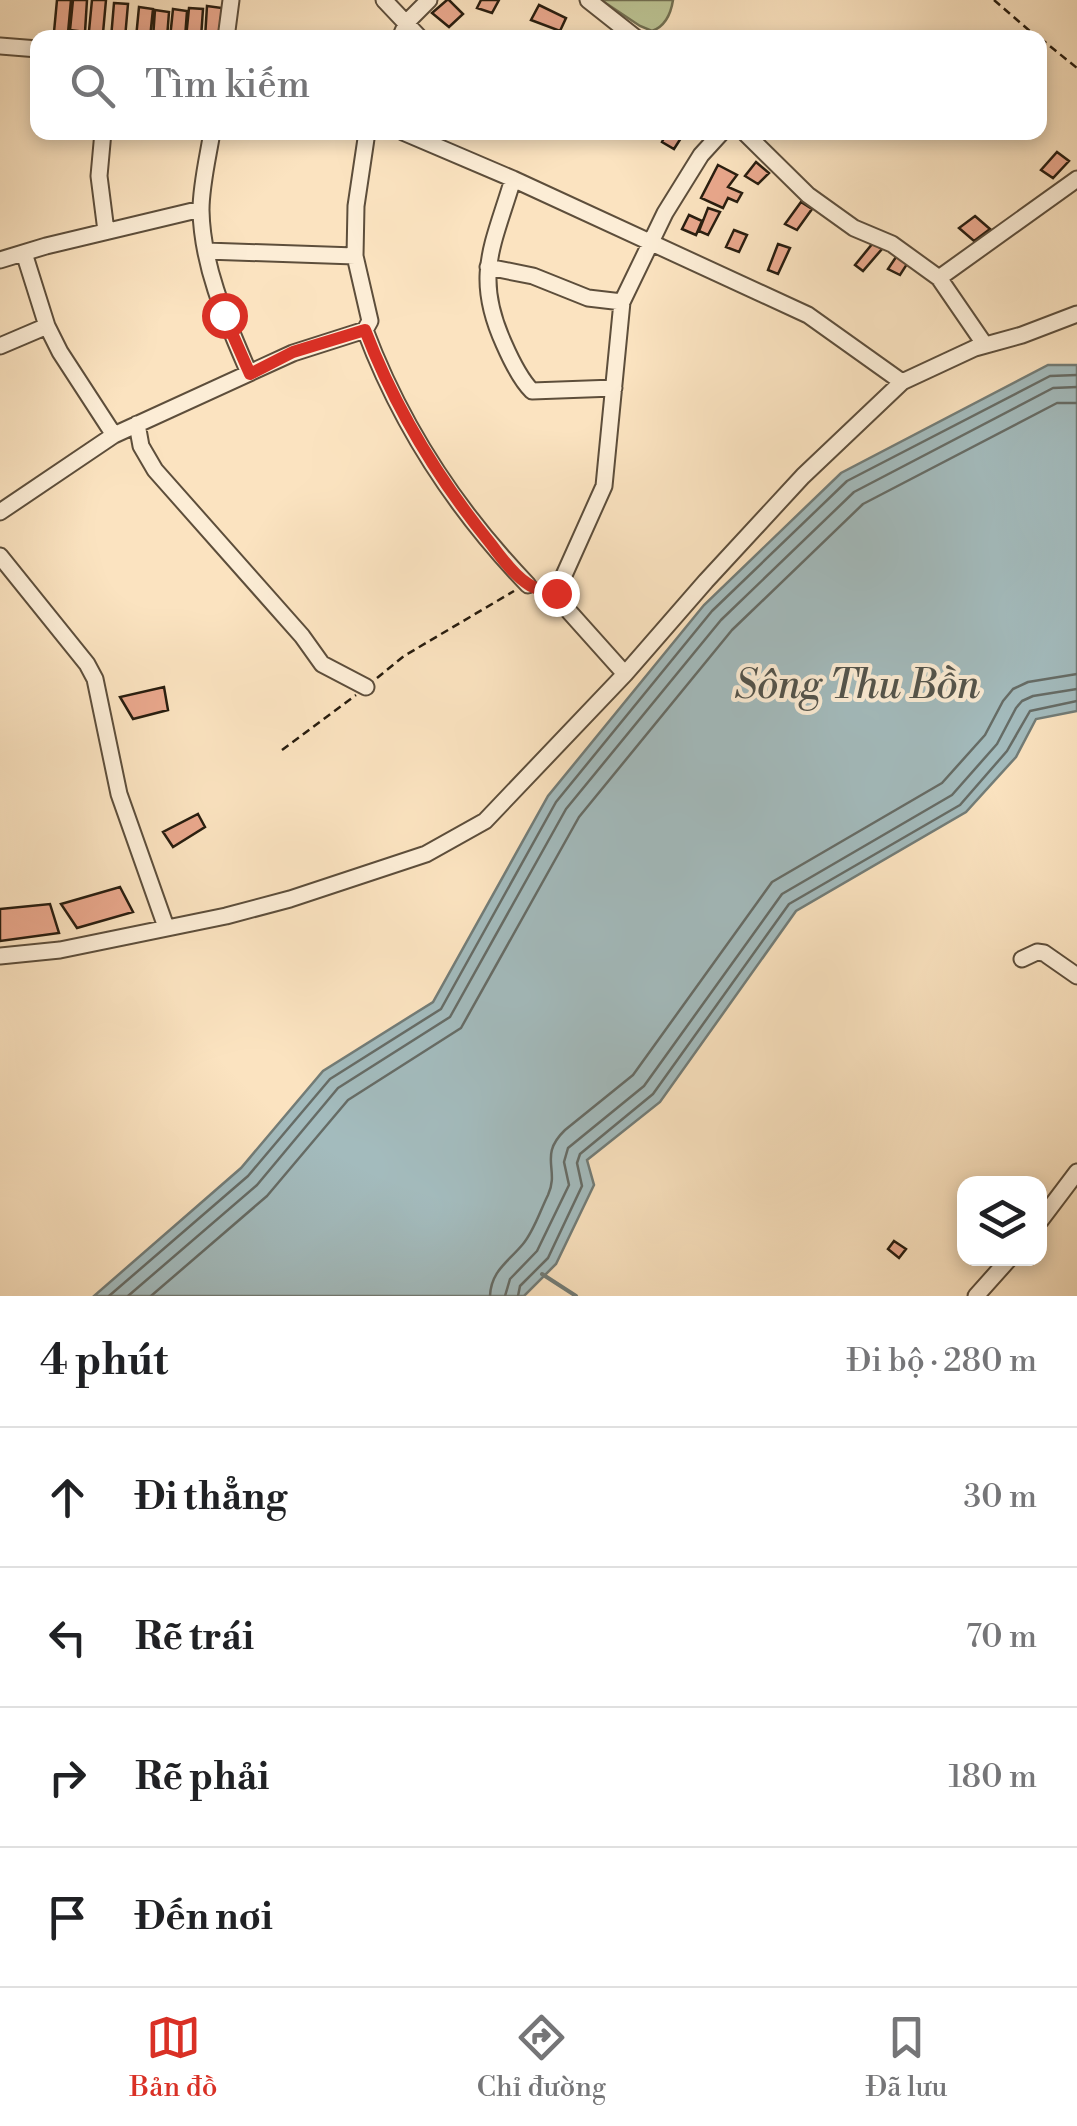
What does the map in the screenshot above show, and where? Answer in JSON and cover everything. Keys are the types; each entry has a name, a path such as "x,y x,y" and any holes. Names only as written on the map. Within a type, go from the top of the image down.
{"street":[{"path":"227,30 231,0"},
{"path":"384,0 404,30 428,0"},
{"path":"588,0 626,30"},
{"path":"0,46 30,48"},
{"path":"102,140 99,176 106,231"},
{"path":"211,140 201,209 206,251 224,315 250,374"},
{"path":"0,512 114,435 293,352 365,330 370,321 354,256 365,140"},
{"path":"422,140 808,315 902,382"},
{"path":"625,674 556,593 604,486 622,302 665,212 715,140"},
{"path":"752,140 808,195 854,228 892,244 938,278 985,345"},
{"path":"513,179 488,267 486,290 506,351 529,389 536,392 614,388"},
{"path":"938,278 1077,179"},
{"path":"0,260 201,209"},
{"path":"206,251 354,256"},
{"path":"24,253 48,326 114,435"},
{"path":"488,267 533,276 588,298 622,302"},
{"path":"0,956 60,950 290,899 426,854 484,821 625,674 803,476 902,382 985,345 1077,314"},
{"path":"0,346 48,326"},
{"path":"365,330 424,454 476,527 528,585"},
{"path":"137,424 141,446 155,470 302,636 322,664 366,686"},
{"path":"0,556 6,575 87,664 95,679 119,794 166,927"},
{"path":"1022,958 1037,952 1044,954 1077,976"},
{"path":"1047,1212 1077,1172"},
{"path":"976,1296 1003,1266"}],"path":[{"path":"994,0 1030,30"},
{"path":"1047,44 1077,68"},
{"path":"282,750 404,656 528,585"}],"green space":[{"path":"601,0 673,0 661,26 650,30"}],"water":[{"name":"Sông Thu Bồn","path":"1048,365 1077,365 1077,711 1036,719 1016,757 966,812 796,911 660,1102 587,1160 594,1185 556,1264 524,1296 94,1296 241,1168 323,1071 433,1002 548,796 704,605 841,473"}],"building":[{"path":"57,0 71,0 68,30 54,30"},
{"path":"73,0 87,0 85,30 70,30"},
{"path":"92,0 106,0 103,30 89,30"},
{"path":"447,0 463,14 449,27 432,13"},
{"path":"481,0 499,0 492,13 477,8"},
{"path":"114,3 128,4 126,30 112,30"},
{"path":"539,5 566,18 560,30 531,20"},
{"path":"207,6 222,8 220,30 206,30"},
{"path":"139,7 153,9 151,30 137,30"},
{"path":"189,8 203,9 202,30 187,30"},
{"path":"173,9 187,11 186,30 171,30"},
{"path":"155,10 169,12 168,30 154,30"},
{"path":"663,140 680,140 674,149"},
{"path":"1057,152 1069,161 1053,178 1041,170"},
{"path":"756,162 769,173 758,184 745,176"},
{"path":"718,165 737,175 728,187 742,193 737,202 728,198 723,208 701,198"},
{"path":"801,202 812,209 797,230 785,224"},
{"path":"708,208 720,212 708,235 699,231"},
{"path":"689,215 702,221 696,235 682,229"},
{"path":"975,216 990,229 974,241 959,228"},
{"path":"734,230 747,235 739,252 726,247"},
{"path":"873,243 882,249 863,271 855,265"},
{"path":"778,244 790,248 778,274 768,270"},
{"path":"898,254 909,261 900,275 888,269"},
{"path":"164,687 168,710 133,719 120,697"},
{"path":"198,814 205,827 173,847 163,832"},
{"path":"120,887 133,912 77,928 61,904"},
{"path":"50,904 59,933 0,941 0,909"},
{"path":"894,1241 906,1249 899,1258 888,1249"}],"waterway":[{"path":"542,1274 576,1296"}],"route":[{"path":"224,315 250,374 293,352 365,330 424,454 476,527 528,585 556,593"}]}
